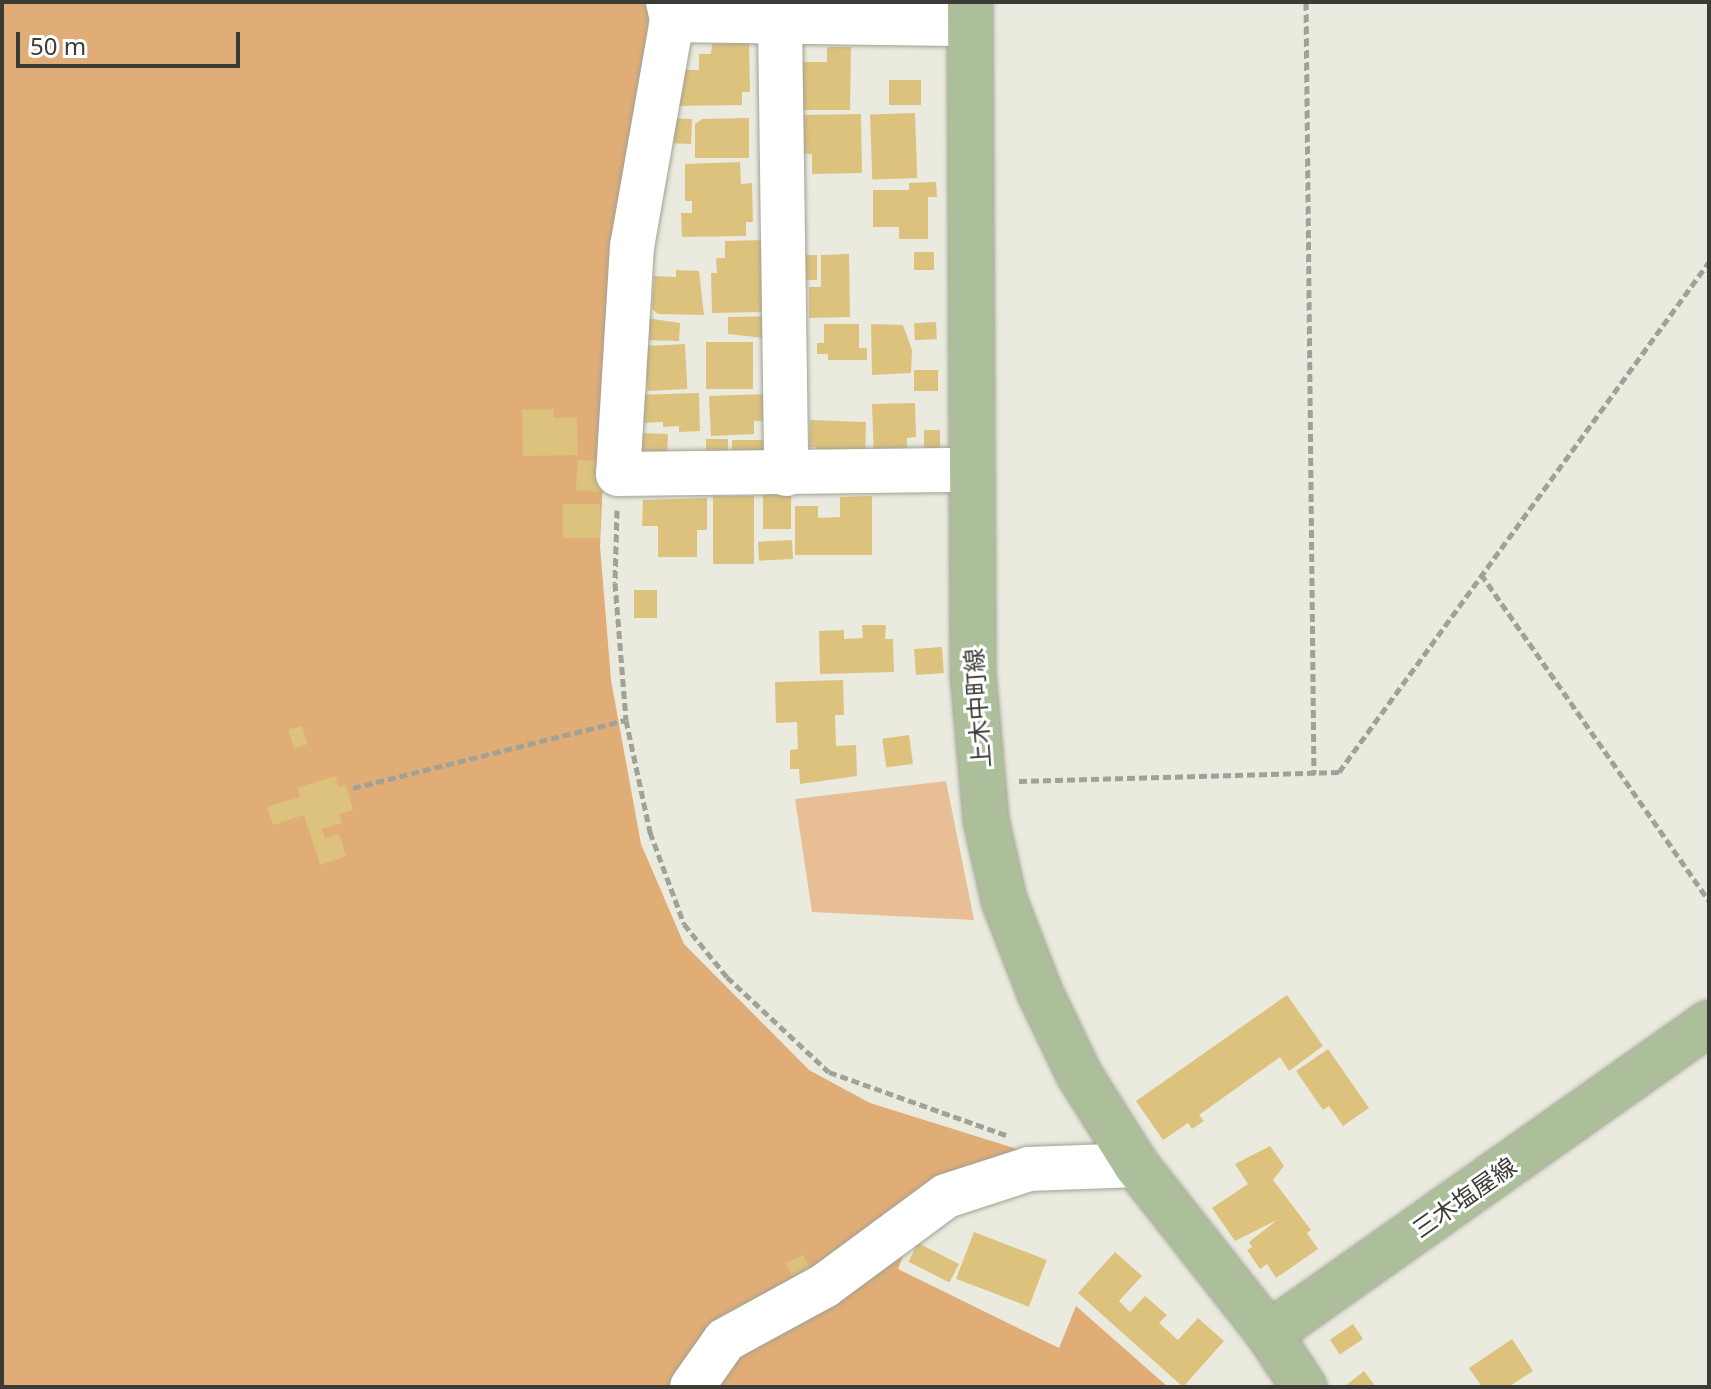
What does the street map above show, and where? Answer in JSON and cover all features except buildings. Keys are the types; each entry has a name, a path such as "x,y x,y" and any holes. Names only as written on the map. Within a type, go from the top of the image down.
{"main road":[{"name":"上木中町線","path":"970,13 969,470 975,735 1004,900 1040,993 1080,1076 1136,1165 1269,1334"},
{"name":"三木塩屋線","path":"1269,1334 1709,1023"},
{"path":"1269,1334 1304,1387"}],"street":[{"path":"969,470 618,474 632,246 670,11 780,23 970,13"},
{"path":"780,23 786,474"},
{"path":"692,1387 725,1340 824,1286 946,1196 1029,1169 1136,1165"}],"path":[{"path":"1306,2 1314,774"},
{"path":"982,781 1339,772 1709,262"},
{"path":"618,474 615,583 626,720 650,832 679,911 727,977 829,1072 1018,1138"},
{"path":"1481,574 1709,901"},
{"path":"353,788 626,720"}],"shaded area":[{"path":"2,2 651,2 610,315 600,546 611,680 641,844 684,944 809,1070 870,1103 1033,1154 928,1188 898,1269 1059,1348 1076,1306 1168,1387 2,1387"},
{"path":"946,781 974,920 812,912 795,799"}]}
